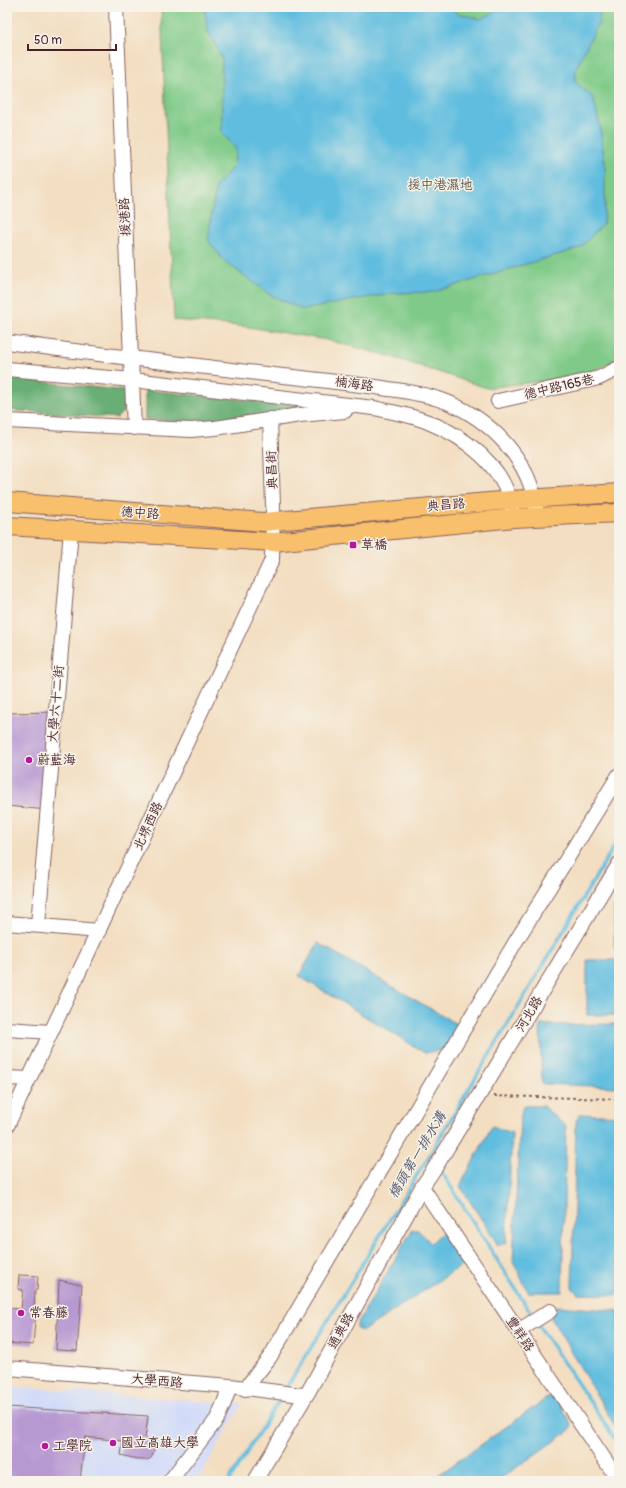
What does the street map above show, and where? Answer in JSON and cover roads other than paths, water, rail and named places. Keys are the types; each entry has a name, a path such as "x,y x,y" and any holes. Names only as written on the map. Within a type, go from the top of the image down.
{"main road":[{"name":"典昌路","path":"273,521 511,500 619,493"},
{"name":"德中路","path":"7,502 263,522 273,521"},
{"name":"典昌路","path":"273,542 514,518 619,513"},
{"name":"德中路","path":"7,526 273,542"}],"street":[{"name":"援港路","path":"116,7 134,428"},
{"name":"楠海路","path":"7,342 107,356 337,382 414,393 446,402 477,418 503,440 518,458 529,481 535,499 537,517"},
{"name":"楠海路","path":"7,350 107,356"},
{"name":"德中路165巷","path":"498,401 599,378 619,368"},
{"name":"楠海路","path":"7,370 133,380 374,408 402,414 428,422 460,437 480,454 495,470 504,484 511,500 514,518"},
{"name":"楠海路","path":"7,421 190,430 300,415 374,408"},
{"name":"典昌街","path":"270,419 273,521"},
{"name":"北堺西路","path":"7,1126 272,560 273,521"},
{"name":"大學六十二街","path":"38,926 71,530"},
{"path":"248,1389 290,1325 516,941 619,775"},
{"name":"河北路","path":"438,1163 619,864"},
{"path":"7,923 99,931"},
{"path":"7,1029 51,1032"},
{"path":"7,1078 29,1079"},
{"name":"通典路","path":"255,1481 424,1184 438,1163"},
{"name":"豐祥路","path":"424,1184 534,1321 619,1481"},
{"name":"大學西路","path":"7,1368 230,1386 304,1394"},
{"path":"170,1481 216,1419 230,1386"}],"water":[{"name":"援中港濕地","path":"204,7 449,7 457,13 480,19 504,7 600,7 599,22 576,68 575,82 593,97 600,126 605,164 605,205 603,224 580,248 433,292 395,293 303,310 269,294 223,260 208,240 216,186 234,166 236,149 222,133 222,58 208,31"},
{"path":"614,906 619,906 619,948 614,948"},
{"path":"318,943 460,1026 447,1049 425,1053 299,976"},
{"path":"587,960 619,960 619,1015 587,1015"},
{"path":"619,1024 619,1087 542,1084 540,1025"},
{"path":"523,1106 543,1106 566,1126 562,1292 528,1292 513,1261 520,1120"},
{"path":"579,1114 619,1116 619,1293 617,1295 578,1294 572,1288 576,1122"},
{"path":"492,1126 512,1133 506,1243 498,1245 460,1186"},
{"path":"412,1230 418,1230 431,1243 442,1233 449,1234 464,1258 464,1264 363,1331 357,1329 357,1324"},
{"path":"558,1306 619,1311 619,1425 615,1426 551,1318 552,1308"},
{"path":"554,1393 572,1425 570,1430 497,1481 430,1481"}],"waterway":[{"name":"橋頭第一排水溝","path":"285,1390 430,1154 619,838"},
{"path":"439,1168 534,1318"},
{"path":"537,1323 619,1445"},
{"name":"橋頭第一排水溝","path":"229,1481 281,1397"}],"place":[{"name":"草橋","path":"353,545"},
{"name":"蔚藍海","path":"29,760"},
{"name":"常春藤","path":"21,1313"},
{"name":"國立高雄大學","path":"113,1443"},
{"name":"工學院","path":"45,1446"}]}
